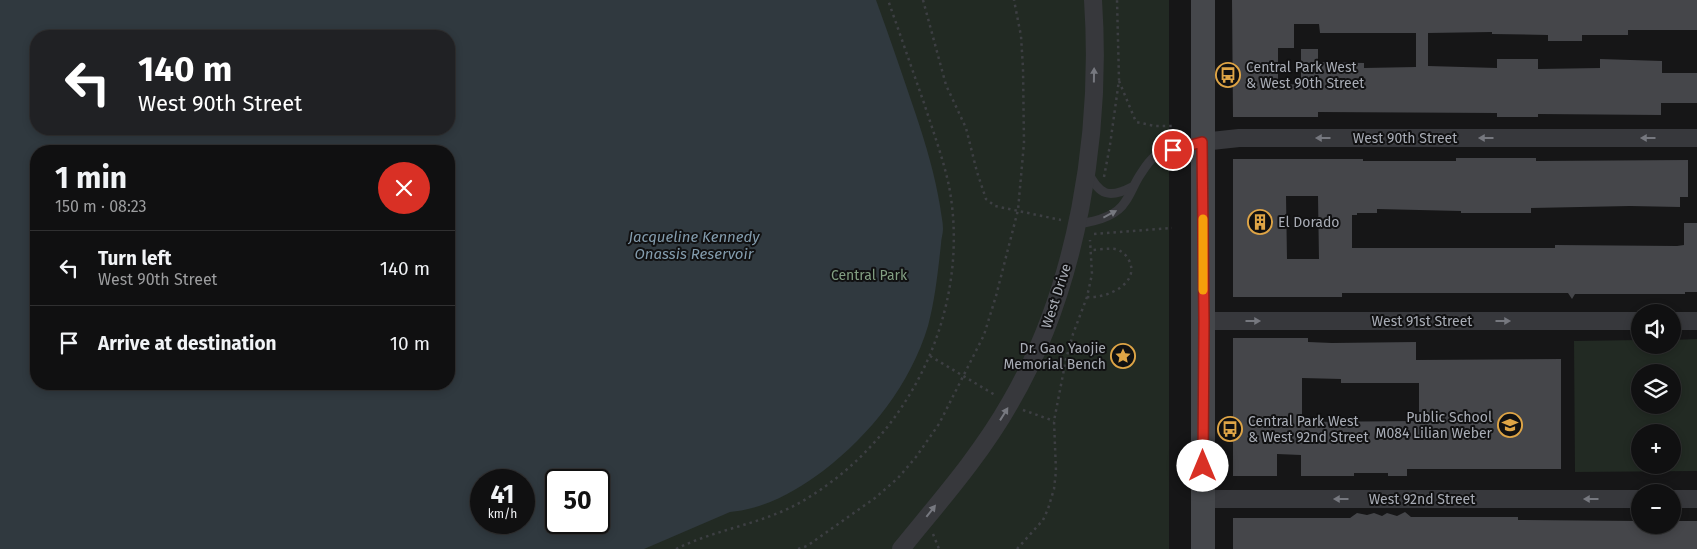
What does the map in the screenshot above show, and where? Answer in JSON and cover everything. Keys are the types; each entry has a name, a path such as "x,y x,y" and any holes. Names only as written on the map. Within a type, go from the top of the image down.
{"main road":[{"path":"1203,0 1203,549"}],"street":[{"name":"West Drive","path":"901,549 976,454 1010,403 1045,333 1061,285 1077,226 1086,168 1094,98 1093,0"},
{"name":"West 90th Street","path":"1202,142 1239,138 1697,138"},
{"name":"West 91st Street","path":"1204,321 1631,321"},
{"path":"1681,321 1697,321"},
{"name":"West 92nd Street","path":"1203,500 1631,499"},
{"path":"1681,499 1697,499"}],"lane":[{"name":"West 90th Street","path":"1077,226 1092,222 1116,211 1126,202 1132,187 1156,155 1202,142"},
{"path":"1086,168 1095,184 1105,194 1115,194 1132,187"}],"path":[{"path":"676,549 715,532 779,514 820,490 864,454 888,426 916,385 930,356 943,318 950,280 953,216 941,152 888,0"},
{"path":"923,0 946,84 966,128 986,199 995,206 1018,210 1077,226 1172,228"},
{"path":"798,549 806,548 851,517 898,478 916,457 939,424 984,335 999,287 1018,210 1024,143 1023,68 1014,0"},
{"path":"1103,183 1119,80 1117,0"},
{"path":"1119,80 1136,122 1155,126 1172,126"},
{"path":"1016,549 1043,520 1052,496 1056,471 1054,421 1062,375 1092,274 1091,250 1119,250 1128,259 1131,269 1128,281 1117,290 1104,296 1087,296"},
{"path":"930,356 1000,398"},
{"path":"1062,375 1068,377"},
{"path":"1017,408 1054,421"}],"green space":[{"name":"Jacqueline Kennedy Onassis Reservoir","path":"0,0 1169,0 1169,549 0,549"},
{"path":"1697,339 1697,471 1681,471 1681,424 1631,424 1631,472 1575,472 1574,341 1631,340 1631,354 1681,354 1681,340"}],"water":[{"name":"Jacqueline Kennedy Onassis Reservoir","path":"0,0 876,0 920,126 936,183 940,206 943,229 933,306 928,326 911,368 900,388 873,424 841,457 802,485 779,498 756,507 730,512 644,549 0,549"}],"building":[{"path":"1232,0 1697,0 1697,30 1628,30 1628,35 1582,35 1582,41 1548,41 1548,35 1492,34 1492,32 1428,33 1428,66 1497,68 1497,59 1538,59 1538,69 1600,68 1600,59 1662,61 1662,73 1697,73 1697,103 1661,103 1661,115 1538,114 1538,117 1497,117 1497,113 1318,112 1318,117 1233,117","holes":["1294,24 1319,24 1320,33 1416,33 1416,67 1364,68 1364,63 1318,62 1318,49 1301,49 1301,84 1278,85 1278,48 1294,48"]},
{"path":"1456,158 1536,158 1536,161 1688,160 1688,197 1680,197 1680,207 1531,208 1531,213 1461,213 1461,211 1377,209 1377,213 1357,213 1357,215 1352,215 1352,248 1555,248 1555,245 1677,246 1684,245 1684,223 1697,223 1697,292 1685,292 1685,294 1575,294 1572,299 1568,293 1342,293 1342,297 1233,297 1233,159 1456,161","holes":["1286,196 1318,196 1319,259 1287,259"]},
{"path":"1233,338 1308,338 1308,342 1332,343 1416,342 1416,360 1561,359 1561,469 1407,469 1407,476 1388,476 1388,473 1354,473 1354,476 1301,476 1301,455 1277,454 1277,476 1233,476","holes":["1302,378 1341,379 1341,383 1419,383 1419,421 1302,422"]},
{"path":"1405,512 1411,517 1518,517 1518,520 1631,521 1631,534 1681,534 1681,521 1697,521 1697,549 1233,549 1233,518 1350,518 1357,513 1367,515 1374,513 1382,516 1387,513 1397,516"}],"slow traffic":[{"path":"1203,219 1203,290"}],"place":[{"name":"Central Park West & West 90th Street","path":"1228,75"},
{"name":"El Dorado","path":"1260,222"},
{"name":"Dr. Gao Yaojie Memorial Bench","path":"1123,356"},
{"name":"Public School M084 Lilian Weber","path":"1510,425"},
{"name":"Central Park West & West 92nd Street","path":"1230,429"}],"route":[{"path":"1173,150 1202,142 1203,466"}],"park label":[{"name":"Central Park","path":"869,275"}]}
